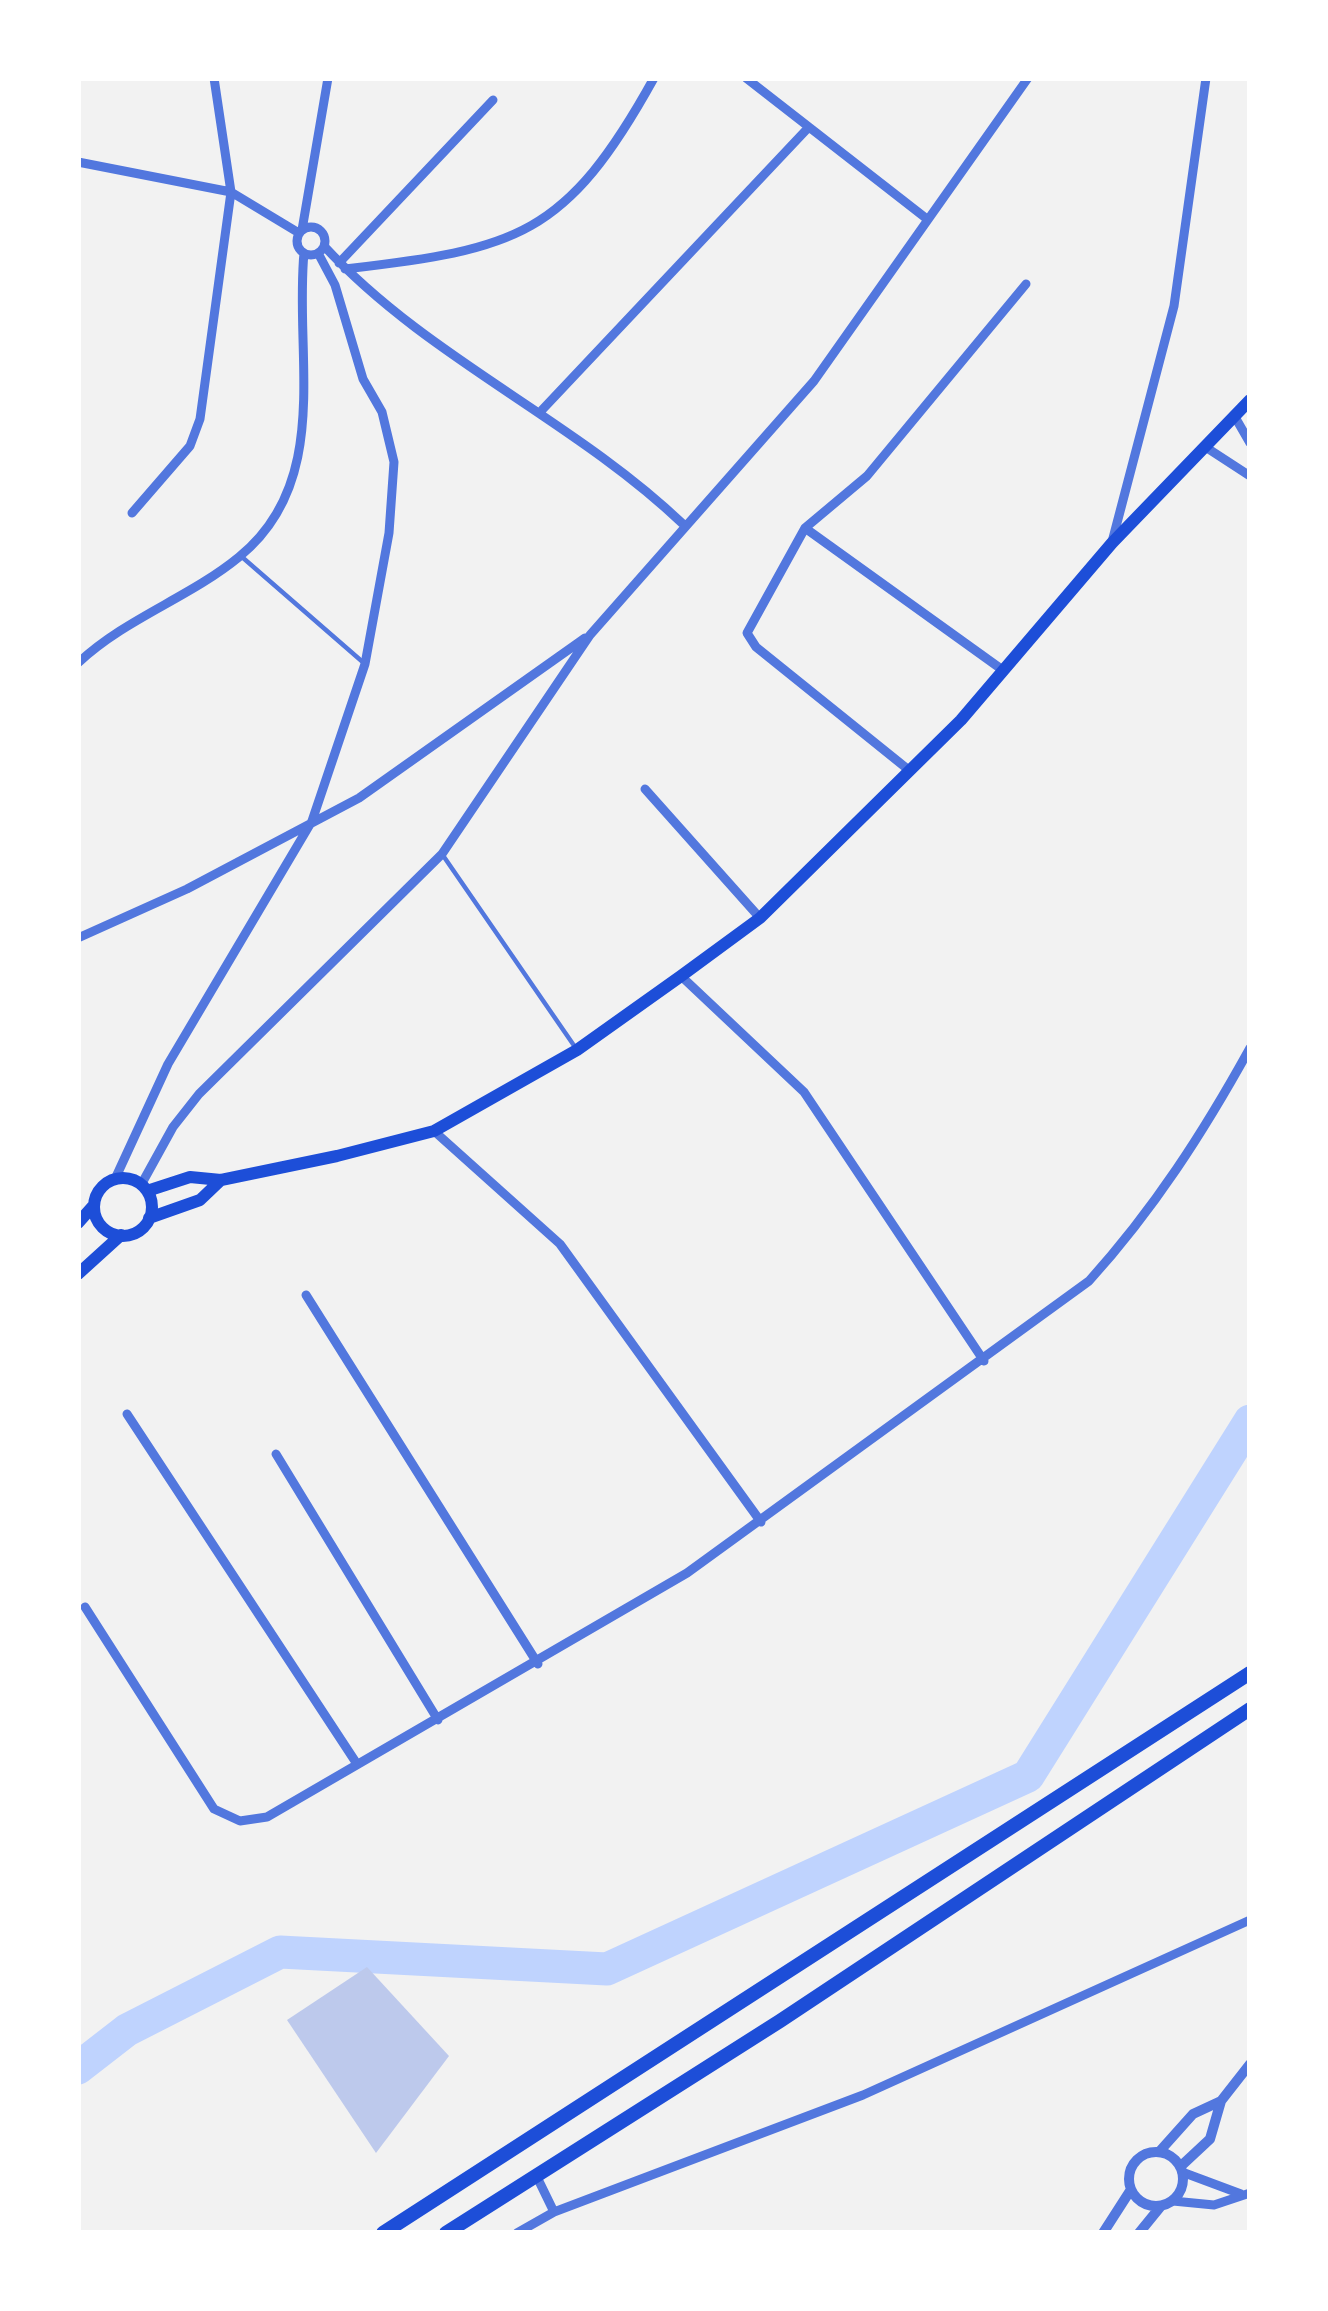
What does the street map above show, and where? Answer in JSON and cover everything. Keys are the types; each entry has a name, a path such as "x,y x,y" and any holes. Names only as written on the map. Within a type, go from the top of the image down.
{"main road":[{"path":"78,1223 94,1205 100,1189 115,1179 144,1188 190,1178 221,1180 434,1131 577,1050 760,918 910,770 1004,670 1112,543 1250,400"},
{"path":"78,1274 121,1235 138,1231 149,1218 200,1200 221,1180"},
{"path":"144,1188 149,1218"},
{"path":"94,1205 99,1222 121,1235"},
{"path":"383,2233 1250,1673"},
{"path":"446,2233 780,2021 1250,1709"}],"street":[{"path":"132,512 190,446 200,419 231,193 214,78"},
{"path":"78,663 105,638 241,556 271,521 301,453 304,253 296,242 328,78"},
{"path":"342,266 486,249 531,230 571,197 626,128 653,78"},
{"path":"746,78 927,219"},
{"path":"144,1188 172,1127 199,1094 442,854 590,635 683,524 814,381 1028,78"},
{"path":"1112,543 1174,306 1207,78"},
{"path":"342,266 494,100"},
{"path":"542,410 808,128"},
{"path":"78,161 231,193 300,231 319,230 321,250 363,379 382,412 394,462 389,533 365,664 312,821 168,1064 115,1179"},
{"path":"304,253 321,250 385,306 604,453 683,524"},
{"path":"910,770 748,638 806,528 867,476 1026,284"},
{"path":"1234,417 1250,443"},
{"path":"1207,448 1250,476"},
{"path":"806,528 1004,670"},
{"path":"78,938 187,889 359,798 590,635"},
{"path":"645,789 760,918"},
{"path":"681,976 804,1093 984,1361"},
{"path":"86,1607 214,1809 252,1822 538,1664 760,1522 1088,1281 1139,1226 1195,1147 1250,1048"},
{"path":"434,1131 560,1244 760,1522"},
{"path":"306,1294 538,1664"},
{"path":"128,1414 357,1764"},
{"path":"277,1454 438,1720"},
{"path":"518,2233 554,2212 863,2095 1250,1920"},
{"path":"1173,2200 1181,2169 1210,2139 1221,2102 1250,2065"},
{"path":"1159,2152 1193,2114 1221,2102"},
{"path":"1102,2233 1130,2191 1130,2168 1147,2153 1159,2152 1181,2169 1246,2194"},
{"path":"536,2175 554,2212"},
{"path":"1130,2191 1148,2206 1161,2206"},
{"path":"1139,2233 1161,2206 1173,2200 1214,2205 1246,2194"}],"lane":[{"path":"241,556 365,664"},
{"path":"442,854 577,1050"}],"building":[{"path":"367,1967 449,2056 376,2153 287,2020"}],"waterway":[{"path":"78,2068 127,2030 280,1952 607,1969 1028,1776 1250,1421"}]}
